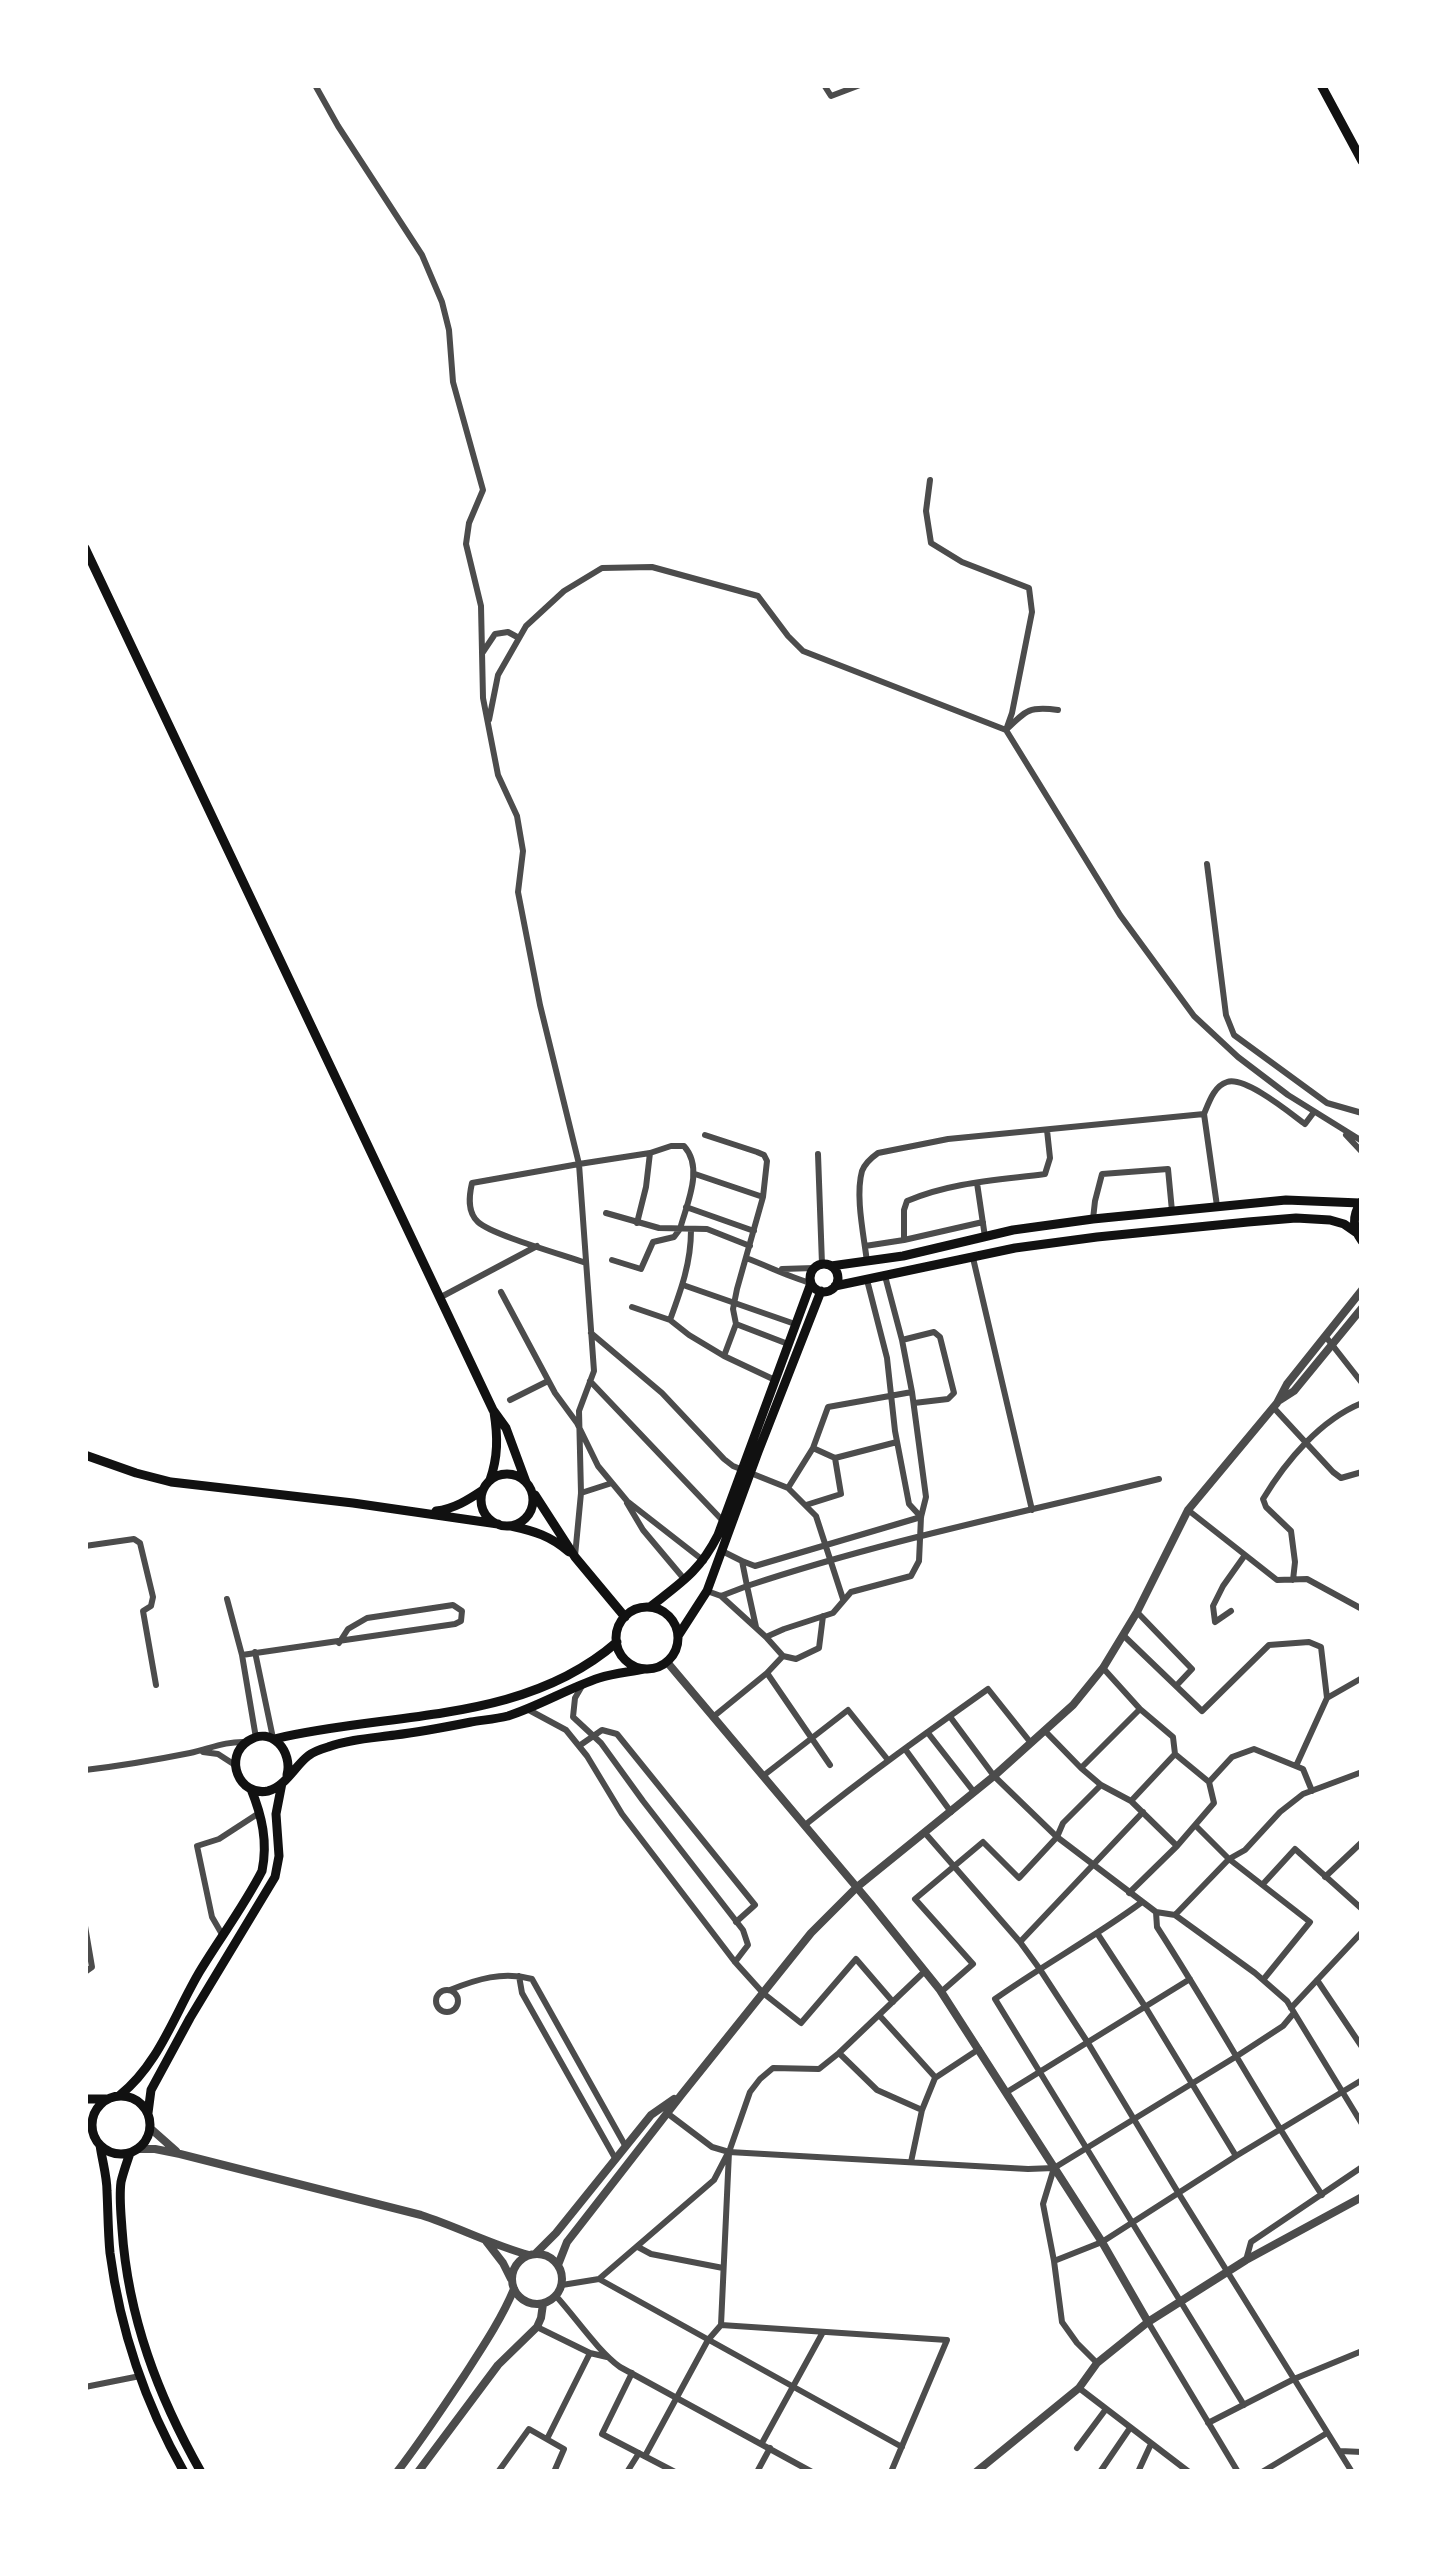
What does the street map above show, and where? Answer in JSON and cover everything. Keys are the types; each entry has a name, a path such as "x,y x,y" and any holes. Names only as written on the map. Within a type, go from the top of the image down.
{"main road":[{"path":"1322,85 1362,162"},
{"path":"85,548 493,1410 506,1428 529,1487 529,1514 517,1524 491,1520 482,1506 483,1490"},
{"path":"251,1789 268,1791 310,1753 343,1742 508,1716 602,1676 667,1662 674,1655 678,1636 707,1591 775,1380 811,1283 810,1275 822,1266 867,1262 1013,1230 1286,1200 1361,1202 1354,1218 1359,1237"},
{"path":"811,1283 822,1292 1015,1248 1280,1219 1330,1220 1344,1224 1359,1237"},
{"path":"822,1266 838,1277 835,1286"},
{"path":"650,1607 704,1562 822,1292"},
{"path":"423,1512 446,1510 467,1501 490,1480 498,1437 493,1410"},
{"path":"85,1455 171,1482 423,1512 536,1531 574,1557 625,1617"},
{"path":"490,1480 512,1474 529,1487 574,1557"},
{"path":"644,1669 626,1660 617,1642 625,1617 640,1608 658,1609 672,1620 678,1636"},
{"path":"85,2099 120,2095 136,2082 262,1872 265,1855 260,1812 235,1765 236,1756 251,1740 490,1705 554,1682 595,1661 617,1642"},
{"path":"201,2472 152,2374 131,2296 123,2247 121,2182 134,2151 144,2143 150,2128 151,2090 275,1877 279,1856 276,1814 289,1758 273,1739"},
{"path":"120,2095 136,2100 148,2112"},
{"path":"94,2136 94,2111 106,2099"},
{"path":"85,2125 100,2146 108,2189 116,2288 140,2376 184,2472"},
{"path":"100,2146 114,2153 134,2151"}],"street":[{"path":"316,85 422,256 442,302 454,382 483,490 469,524 466,544 481,606 482,698 498,776 517,816 523,850 518,892 540,1006 578,1164 594,1371 579,1411 581,1492 574,1557"},
{"path":"824,85 831,96 860,85"},
{"path":"930,480 926,511 931,543 962,562 1029,588 1032,612 1006,730"},
{"path":"488,721 498,675 526,626 564,591 602,568 652,567 758,596 803,651 1006,730 1120,915 1194,1016 1238,1057 1362,1141"},
{"path":"482,653 495,634 508,632 520,638"},
{"path":"482,674 498,675"},
{"path":"1006,730 1026,711 1058,710"},
{"path":"1207,864 1226,1015 1234,1036 1327,1103 1362,1113"},
{"path":"1217,1206 1204,1114 1223,1082 1233,1080 1253,1089 1305,1124 1314,1112"},
{"path":"867,1262 860,1193 862,1170 878,1153 948,1139 1204,1114"},
{"path":"904,1240 907,1201 950,1187 1045,1174 1050,1158 1047,1130"},
{"path":"1342,1130 1362,1152"},
{"path":"705,1136 764,1155 767,1161 763,1197 734,1302 736,1324 724,1356"},
{"path":"586,1263 475,1220 468,1198 472,1184 684,1146 690,1153 695,1174 680,1229 674,1236 653,1242 641,1268 612,1260"},
{"path":"637,1223 650,1154"},
{"path":"776,1269 822,1266 818,1154"},
{"path":"1093,1219 1102,1174 1168,1168 1172,1211"},
{"path":"695,1174 763,1197"},
{"path":"978,1183 984,1237"},
{"path":"686,1207 754,1232"},
{"path":"606,1213 659,1228 707,1229 750,1246"},
{"path":"865,1246 983,1222"},
{"path":"670,1320 691,1254 690,1230"},
{"path":"441,1297 537,1246"},
{"path":"746,1258 811,1283"},
{"path":"973,1258 1032,1510"},
{"path":"766,1637 833,1613 851,1592 911,1576 919,1561 920,1518 926,1497 912,1392 885,1276"},
{"path":"867,1280 888,1358 897,1442 909,1504 920,1518"},
{"path":"683,1285 795,1324"},
{"path":"558,2265 567,2242 810,1933 857,1888 994,1776 1073,1705 1103,1668 1137,1612 1188,1510 1275,1405 1294,1391 1362,1290"},
{"path":"502,1292 598,1466 627,1502 643,1530 685,1580"},
{"path":"632,1308 670,1320 724,1356 775,1380"},
{"path":"1328,1340 1362,1308"},
{"path":"736,1324 788,1344"},
{"path":"902,1340 934,1332 940,1337 954,1392 948,1399 914,1403"},
{"path":"592,1333 638,1370 724,1459 788,1488 806,1504 816,1516 843,1599"},
{"path":"1328,1340 1362,1384"},
{"path":"510,1400 548,1381"},
{"path":"590,1381 723,1521"},
{"path":"788,1488 813,1448 828,1407 912,1392"},
{"path":"1294,1580 1291,1531 1266,1508 1263,1499 1306,1443 1337,1417 1362,1403"},
{"path":"1275,1405 1333,1472 1341,1478 1361,1473"},
{"path":"813,1448 835,1458 897,1442"},
{"path":"806,1504 840,1494 835,1458"},
{"path":"721,1596 921,1536 1160,1479"},
{"path":"581,1492 612,1483"},
{"path":"627,1502 704,1562"},
{"path":"1188,1510 1278,1580 1307,1579 1362,1609"},
{"path":"722,1551 755,1566 920,1518"},
{"path":"85,1546 134,1540 140,1543 153,1597 143,1611 156,1685"},
{"path":"1231,1611 1215,1622 1213,1606 1245,1555"},
{"path":"742,1561 756,1627"},
{"path":"707,1591 721,1596 783,1656 796,1659 818,1648 823,1616"},
{"path":"85,1770 251,1740 242,1655 227,1599"},
{"path":"242,1655 339,1643 455,1624 461,1622 462,1611 453,1605 367,1618 348,1630 339,1643"},
{"path":"1137,1612 1192,1669 1176,1686"},
{"path":"1122,1636 1202,1711 1269,1646 1309,1642 1321,1647 1328,1698 1296,1766"},
{"path":"256,1652 273,1739"},
{"path":"713,1717 783,1656"},
{"path":"667,1662 941,1992 1102,2242 1238,2472"},
{"path":"1103,1668 1173,1738 1175,1754 1209,1782 1214,1803 1129,1893"},
{"path":"767,1672 830,1765"},
{"path":"1328,1698 1362,1678"},
{"path":"583,1684 575,1698 573,1717 593,1736 743,1930 748,1945 735,1962"},
{"path":"805,1826 888,1760 988,1690 1031,1743"},
{"path":"526,1708 566,1730 622,1814 763,1993 801,2023 856,1960 893,2002"},
{"path":"1081,1768 1140,1709"},
{"path":"763,1776 848,1710 888,1760"},
{"path":"951,1718 994,1776 1057,1836 1156,1912 1175,1915 1263,1980 1292,2011 1362,2124"},
{"path":"579,1746 602,1730 617,1734 754,1905 736,1922"},
{"path":"1045,1731 1101,1785 1131,1801 1176,1846"},
{"path":"928,1733 974,1792"},
{"path":"906,1748 951,1812"},
{"path":"1209,1782 1232,1757 1254,1749 1304,1769 1312,1790"},
{"path":"197,1752 218,1754 235,1765"},
{"path":"1131,1801 1175,1754"},
{"path":"1175,1915 1280,1812 1312,1790 1361,1774"},
{"path":"941,1992 973,1964 915,1899 982,1842 1020,1878 1101,1785"},
{"path":"222,1936 212,1916 198,1846 240,1828 260,1812"},
{"path":"1020,1942 1143,1812"},
{"path":"1195,1825 1229,1859 1310,1922 1263,1980"},
{"path":"924,1833 1039,1968 1352,2472"},
{"path":"1325,1877 1362,1842"},
{"path":"1263,1884 1295,1849 1362,1909"},
{"path":"1142,1902 995,1999 1244,2405"},
{"path":"1156,1912 1156,1927 1322,2195"},
{"path":"85,1926 92,1967 85,1972"},
{"path":"667,2112 712,2147 729,2152 1028,2170 1054,2168 1283,2026 1362,1932"},
{"path":"1097,1933 1236,2156"},
{"path":"562,2285 599,2279 714,2180 729,2152 750,2092 760,2078 773,2068 819,2069 925,1971"},
{"path":"450,1990 493,1976 532,1979 626,2146"},
{"path":"520,1976 522,1993 615,2158"},
{"path":"1008,2092 1190,1980"},
{"path":"1318,1980 1362,2047"},
{"path":"880,2014 935,2078"},
{"path":"912,2162 922,2110 935,2078 979,2049"},
{"path":"840,2053 878,2090 922,2110"},
{"path":"1054,2262 1102,2242 1362,2080"},
{"path":"397,2472 504,2312 518,2262 556,2233 651,2115 682,2094"},
{"path":"150,2128 180,2154"},
{"path":"134,2151 156,2149 180,2154 421,2215 486,2241 548,2256 561,2271 562,2285 556,2296 544,2304 522,2300 503,2263 486,2241"},
{"path":"627,2472 642,2455 720,2325 729,2152"},
{"path":"1246,2260 1251,2242 1362,2167"},
{"path":"1054,2168 1043,2204 1062,2322 1096,2363"},
{"path":"977,2472 1079,2388 1096,2363 1148,2322 1227,2271 1362,2197"},
{"path":"638,2247 652,2254 723,2268"},
{"path":"599,2279 902,2447"},
{"path":"556,2296 608,2358"},
{"path":"418,2472 498,2365 537,2326 544,2304"},
{"path":"720,2325 946,2340 894,2471"},
{"path":"537,2326 608,2358 812,2472"},
{"path":"757,2472 822,2332"},
{"path":"1209,2425 1294,2379 1362,2351"},
{"path":"547,2439 590,2353"},
{"path":"632,2373 602,2434 675,2472"},
{"path":"85,2387 140,2376"},
{"path":"1079,2388 1190,2472"},
{"path":"1076,2448 1106,2409"},
{"path":"498,2472 529,2428 564,2449 554,2472"},
{"path":"1100,2472 1130,2428"},
{"path":"1262,2472 1328,2432"},
{"path":"1138,2472 1151,2444"},
{"path":"1340,2451 1362,2452"}]}
